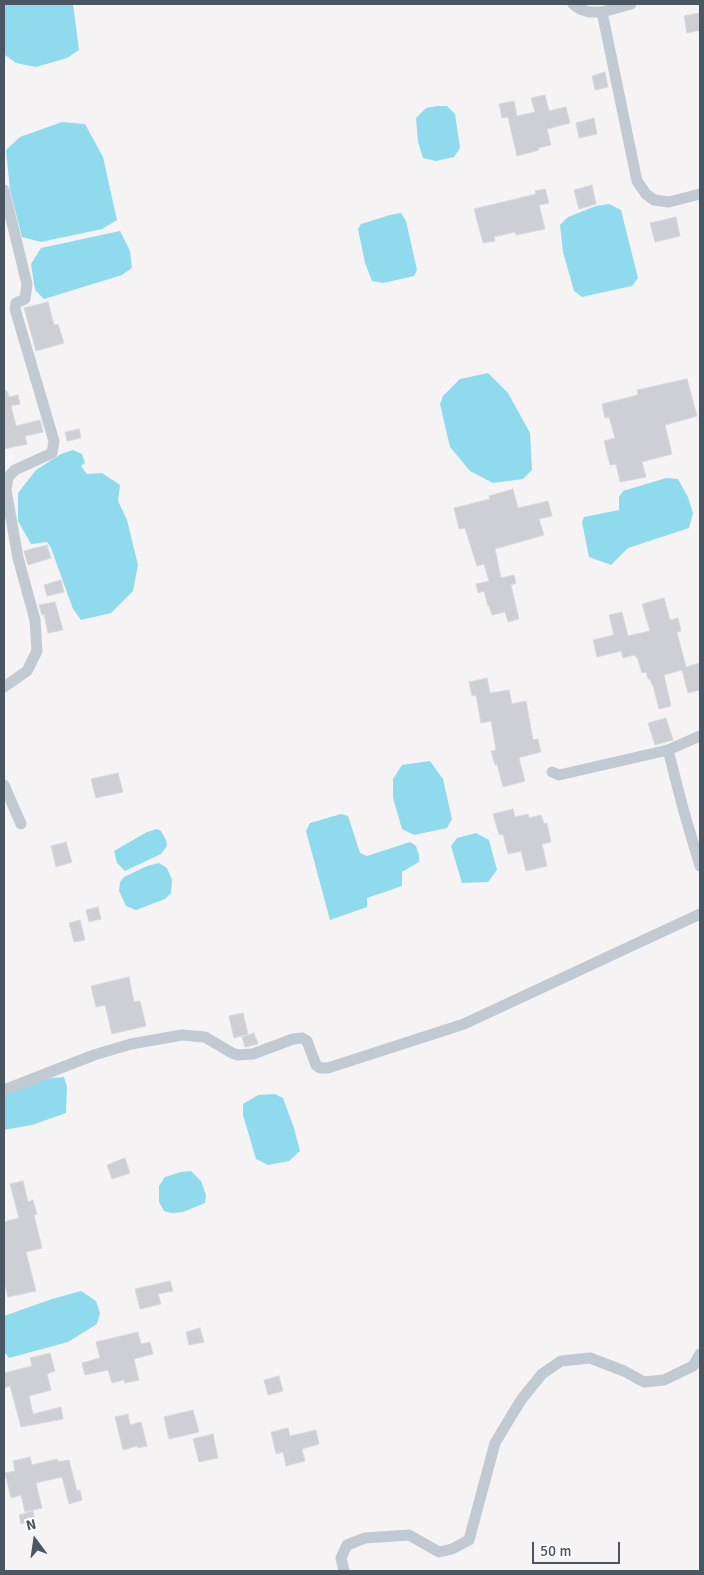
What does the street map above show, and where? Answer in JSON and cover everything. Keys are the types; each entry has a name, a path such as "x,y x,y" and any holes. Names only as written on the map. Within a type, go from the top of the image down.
{"street":[{"path":"573,4 580,9 590,12 602,12 631,4"},
{"path":"602,12 637,181 646,194 654,200 670,202 700,194"},
{"path":"4,190 27,284 24,298 16,303 15,309 54,441 52,453 14,470 8,477 6,490 18,558 35,620 37,651 27,671 4,687"},
{"path":"552,772 559,775 668,750 700,736"},
{"path":"668,750 700,866"},
{"path":"4,785 21,824"},
{"path":"4,1090 94,1055 131,1044 182,1035 205,1037 238,1055 253,1054 294,1039 302,1038 307,1041 316,1065 320,1068 328,1068 464,1024 700,914"},
{"path":"344,1571 341,1558 347,1545 365,1538 409,1535 439,1552 452,1549 469,1540 495,1443 521,1400 542,1374 561,1361 590,1358 624,1371 644,1382 664,1380 693,1366 700,1354"}],"water":[{"path":"4,4 73,4 79,50 67,58 36,67 16,63 5,55"},
{"path":"447,106 455,114 460,148 454,157 436,161 423,158 418,142 416,118 426,108"},
{"path":"62,122 85,124 103,157 117,220 102,229 41,242 22,237 10,190 6,150 20,137"},
{"path":"609,204 621,210 638,278 632,286 582,297 574,291 563,252 560,225 568,217 596,206"},
{"path":"401,213 406,221 417,270 414,276 383,283 372,281 365,263 358,229 361,224"},
{"path":"120,231 130,251 132,268 122,275 44,299 35,290 31,264 41,248"},
{"path":"488,373 508,393 530,433 532,470 523,479 493,483 470,471 450,447 440,404 443,396 460,379"},
{"path":"73,450 82,454 85,463 81,466 87,474 102,473 120,485 118,501 127,520 138,565 133,591 111,613 81,620 73,609 51,548 47,542 31,544 18,521 18,493 36,470 61,454"},
{"path":"666,478 678,479 688,497 693,513 689,528 628,548 611,565 589,557 582,522 584,517 619,510 619,497 623,491"},
{"path":"430,761 443,779 452,819 447,828 414,835 402,829 393,798 393,779 402,765"},
{"path":"341,814 348,816 360,853 367,856 410,842 416,846 419,862 402,872 402,886 367,898 367,907 330,920 306,831 310,823"},
{"path":"157,829 161,831 167,846 161,854 125,871 117,863 114,851 147,832"},
{"path":"476,833 489,840 497,870 488,882 462,883 451,846 457,838"},
{"path":"159,863 167,868 172,880 171,893 165,899 136,910 126,906 119,891 120,882 124,877 147,866"},
{"path":"64,1077 67,1087 66,1113 32,1125 4,1130 4,1095 41,1079"},
{"path":"275,1094 283,1098 300,1151 289,1161 268,1165 256,1159 243,1115 243,1104 258,1095"},
{"path":"191,1171 201,1181 206,1195 205,1203 183,1212 171,1213 164,1211 159,1202 159,1186 165,1177"},
{"path":"81,1291 96,1301 100,1313 97,1324 68,1342 9,1358 4,1352 4,1316"}],"building":[{"path":"700,13 700,30 687,33 684,16"},
{"path":"605,72 608,87 595,90 592,76"},
{"path":"545,95 549,111 566,107 570,123 547,129 551,145 517,156 508,117 502,118 499,104 514,101 517,116 535,112 531,98"},
{"path":"594,118 597,134 579,138 576,123"},
{"path":"592,185 596,204 579,209 574,190"},
{"path":"545,189 549,203 539,205 545,229 516,235 515,232 494,237 495,241 483,243 474,209 536,194 535,191"},
{"path":"676,217 680,236 655,242 650,223"},
{"path":"48,302 54,325 58,324 64,343 36,351 24,308"},
{"path":"687,379 697,416 665,425 672,454 642,462 646,477 620,482 616,464 610,465 604,441 615,438 609,417 605,418 602,404 638,395 637,390"},
{"path":"4,391 7,391 9,397 18,395 20,404 11,406 16,426 40,420 43,432 25,436 27,444 4,449"},
{"path":"79,429 81,438 67,441 65,432"},
{"path":"513,489 518,508 548,501 552,516 539,519 544,535 495,549 501,578 514,575 516,583 511,585 519,619 508,622 505,612 492,615 484,591 478,593 476,584 489,581 484,564 477,566 465,528 459,529 454,508 490,499 489,496"},
{"path":"47,545 51,558 28,565 24,551"},
{"path":"61,580 64,592 47,596 44,585"},
{"path":"664,598 670,620 678,618 681,631 677,632 686,667 700,663 700,690 688,693 682,670 664,675 671,706 659,709 653,685 650,679 648,679 646,672 642,673 637,657 635,655 623,658 621,651 597,657 593,640 614,635 609,615 622,612 628,636 650,631 642,604"},
{"path":"55,602 63,630 48,633 44,614 42,615 39,605"},
{"path":"487,678 490,693 509,690 512,704 526,701 533,740 538,739 541,752 519,759 525,781 503,787 497,764 495,765 491,751 496,750 491,721 481,723 476,695 472,696 469,682"},
{"path":"666,718 673,740 655,745 648,723"},
{"path":"118,773 123,792 96,798 91,779"},
{"path":"513,809 515,817 528,814 529,818 541,815 544,824 547,823 551,842 542,844 547,866 526,871 521,851 508,854 503,834 499,835 493,814"},
{"path":"66,842 72,862 56,867 51,846"},
{"path":"98,907 101,919 89,922 86,910"},
{"path":"80,920 85,940 74,942 69,923"},
{"path":"129,977 134,1002 140,1001 146,1026 112,1034 105,1005 96,1007 91,986"},
{"path":"243,1013 248,1034 234,1038 229,1016"},
{"path":"254,1033 258,1044 245,1047 242,1037"},
{"path":"125,1158 130,1173 112,1179 107,1165"},
{"path":"23,1181 28,1202 33,1200 37,1214 34,1215 42,1248 26,1252 36,1291 8,1297 4,1281 4,1222 19,1218 10,1184"},
{"path":"170,1281 173,1291 158,1294 161,1304 140,1309 135,1289"},
{"path":"200,1328 204,1342 189,1345 186,1332"},
{"path":"138,1332 141,1344 150,1342 153,1354 134,1359 139,1380 125,1383 124,1380 112,1383 108,1370 85,1375 82,1363 100,1358 96,1342"},
{"path":"50,1353 55,1371 47,1374 51,1390 29,1396 33,1414 61,1407 63,1419 21,1427 10,1386 4,1388 4,1373 32,1366 30,1358"},
{"path":"279,1376 283,1391 268,1395 264,1380"},
{"path":"193,1410 199,1432 169,1439 164,1417"},
{"path":"128,1414 130,1425 141,1422 147,1446 138,1448 137,1446 123,1450 115,1417"},
{"path":"288,1428 290,1436 316,1430 319,1444 302,1449 305,1461 286,1466 283,1452 276,1454 271,1432"},
{"path":"213,1434 218,1458 199,1462 193,1439"},
{"path":"30,1457 32,1465 57,1459 58,1462 69,1460 77,1491 80,1490 82,1500 69,1504 62,1477 36,1483 42,1508 25,1512 21,1495 11,1498 5,1473 15,1471 13,1461"},
{"path":"33,1511 35,1520 21,1524 19,1515"}]}
